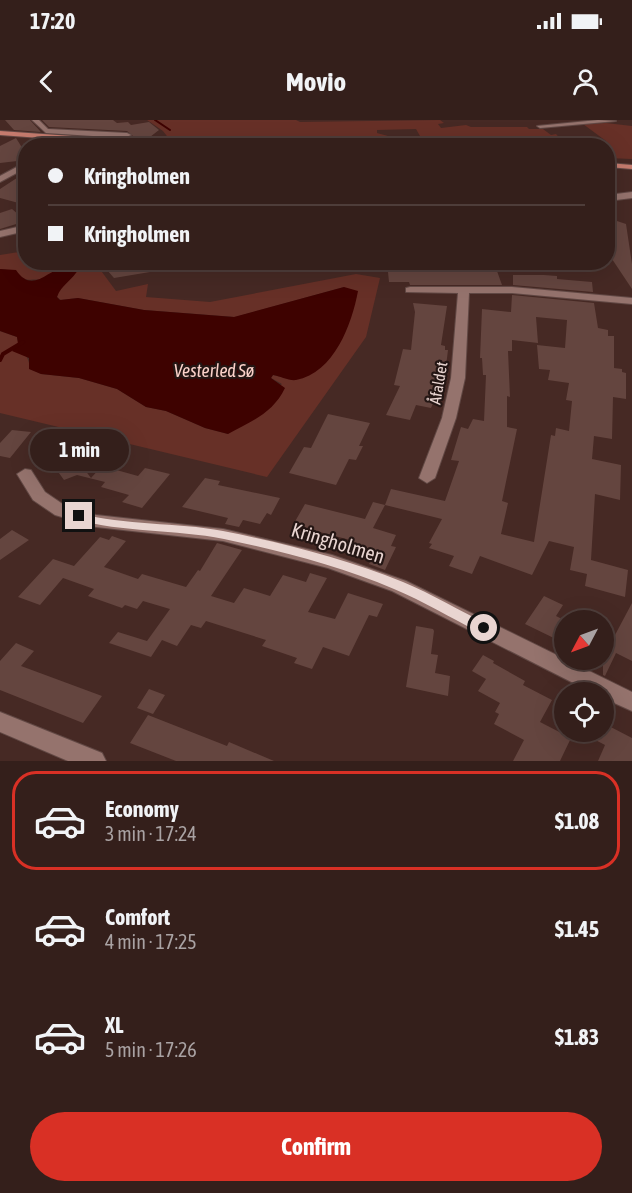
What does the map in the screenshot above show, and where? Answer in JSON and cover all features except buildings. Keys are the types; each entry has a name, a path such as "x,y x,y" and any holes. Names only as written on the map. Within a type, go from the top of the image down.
{"main road":[{"path":"0,133 72,138"},
{"path":"615,168 632,169"}],"street":[{"path":"35,120 46,131 127,135"},
{"path":"532,120 553,135"},
{"path":"540,126 613,121"},
{"path":"0,180 18,169"},
{"path":"615,199 630,201"},
{"path":"0,234 18,230"},
{"path":"410,290 512,290 629,301 632,313"},
{"name":"Åfaldet","path":"427,478 449,418 458,378 464,290"},
{"name":"Kringholmen","path":"25,474 39,496 61,512 96,521 223,535 332,562 399,586 632,702"},
{"path":"0,722 94,761"}],"shaded area":[{"path":"147,120 296,120 300,122 440,120 444,123 438,124 441,128 466,125 471,127 527,127 543,129 551,135 556,134 560,138 421,138 416,129 377,130 377,133 388,136 386,138 168,138 163,131"},
{"path":"606,123 632,126 632,159 615,158 615,138 602,138 583,124"},
{"path":"18,252 18,270 100,270 116,291 148,284 146,297 210,302 356,274 380,278 366,337 267,477 0,413 0,331 17,337 28,359 30,369 41,374 79,378 117,389 146,407 166,411 205,428 228,434 282,384 271,378 273,375 294,380 344,287 235,317 144,310 78,298 61,300 57,297 59,289 46,281 28,280 16,271 0,269 0,255"}],"water":[{"name":"Vesterled Sø","path":"0,269 16,270 28,280 40,279 56,270 78,270 59,293 57,297 60,300 78,298 144,310 234,317 344,287 358,291 346,332 331,357 321,368 309,376 296,380 273,375 271,378 285,388 280,397 261,415 228,434 205,428 166,411 146,407 117,389 79,378 41,374 29,369 29,358 12,351 18,344 17,337 0,331"}],"waterway":[{"path":"155,120 170,130"},
{"path":"0,360 3,354 23,342"}],"route":[{"path":"79,516 96,521 223,535 332,562 399,586 484,628"}]}
